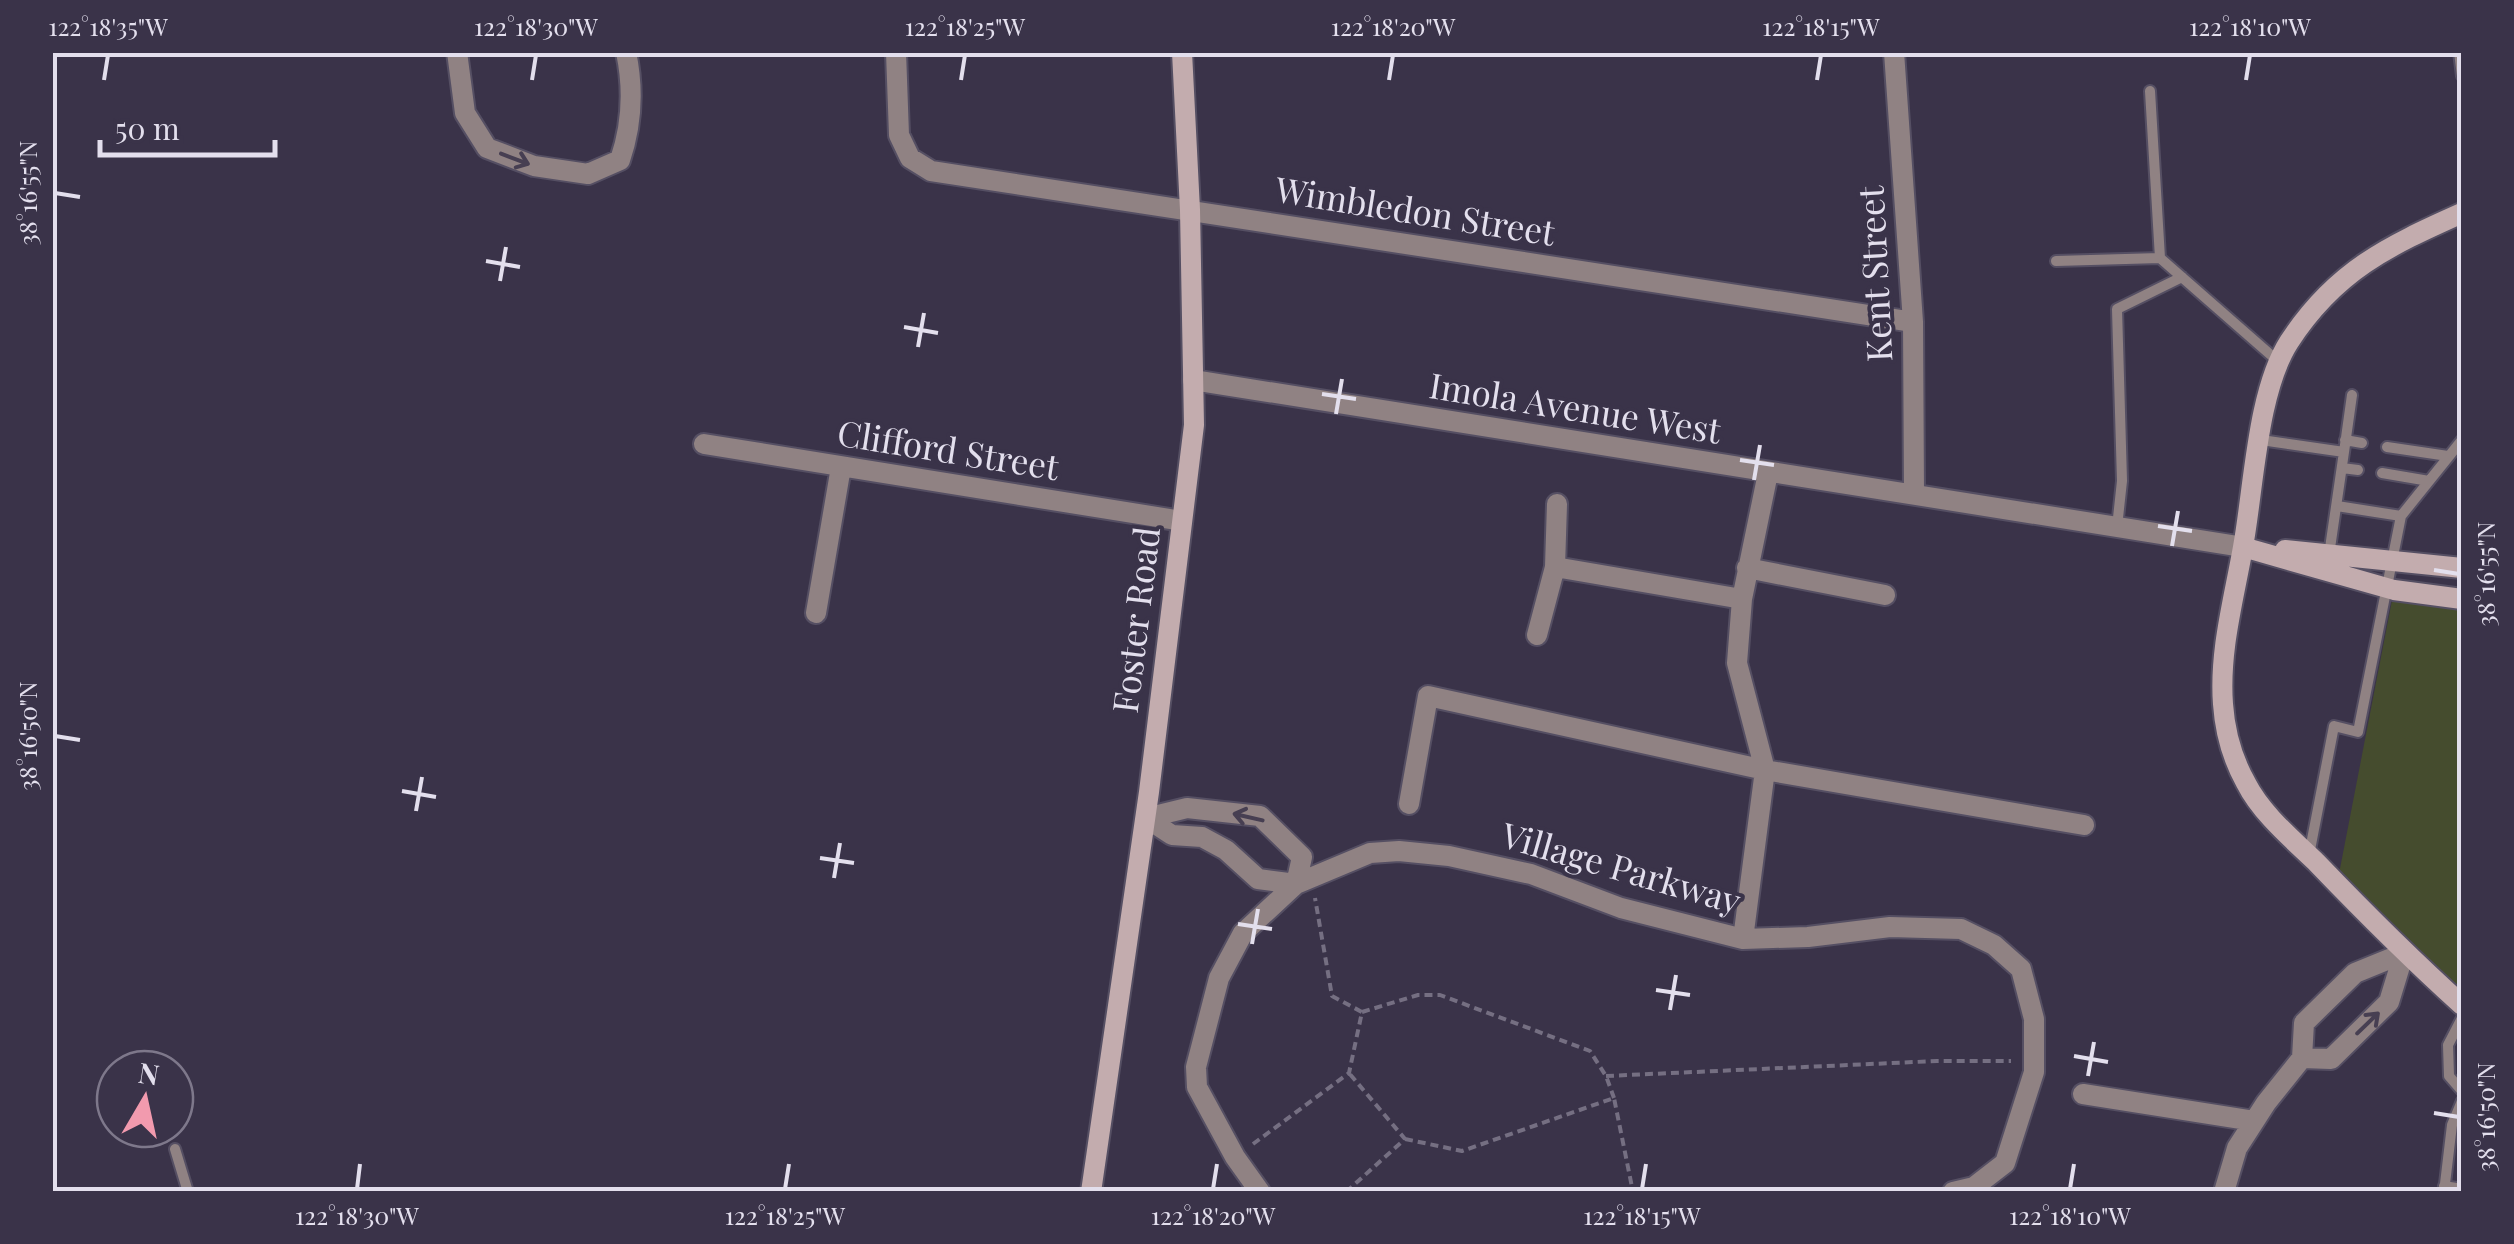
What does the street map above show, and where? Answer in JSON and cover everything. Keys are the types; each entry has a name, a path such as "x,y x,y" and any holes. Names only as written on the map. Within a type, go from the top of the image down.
{"street":[{"path":"457,52 465,113 487,148 534,166 588,174 620,160 630,130 631,75 626,52"},
{"name":"Wimbledon Street","path":"896,52 899,136 910,158 932,172 1912,322"},
{"name":"Foster Road","path":"1091,1192 1146,818 1194,425 1182,52"},
{"name":"Kent Street","path":"1894,52 1912,322 1914,493"},
{"path":"2462,213 2398,242 2350,270 2288,344 2268,392 2223,656 2222,702 2228,742 2247,786 2404,953 2462,1005"},
{"name":"Imola Avenue West","path":"1193,380 2243,547"},
{"name":"Clifford Street","path":"704,444 1182,521"},
{"path":"816,612 841,468"},
{"path":"1743,939 1765,770 1737,662 1747,568 1768,474"},
{"path":"1537,635 1554,567 1556,504"},
{"path":"2243,547 2327,562 2393,560 2462,568"},
{"path":"2327,562 2385,588 2462,600"},
{"path":"1554,567 1742,599"},
{"path":"1747,568 1885,594"},
{"path":"1409,804 1428,696 1765,770 2084,825"},
{"path":"1187,808 1260,816 1302,857 1304,881 1258,880 1226,850 1202,836 1172,835 1146,818 1187,808"},
{"name":"Village Parkway","path":"1260,1192 1235,1157 1197,1087 1196,1067 1219,978 1243,933 1304,881 1370,853 1399,850 1531,874 1621,908 1743,939 1808,937 1890,927 1962,929 1994,945 2021,969 2034,1019 2034,1062 2005,1163 1974,1188 1953,1192"},
{"path":"2224,1192 2237,1148 2302,1058 2304,1023 2355,973 2404,953"},
{"path":"2302,1058 2331,1059 2389,1002 2404,953"},
{"path":"2083,1094 2254,1120"}],"lane":[{"path":"2459,52 2462,76"},
{"path":"2150,91 2160,258"},
{"path":"2056,261 2160,258 2280,363"},
{"path":"2117,527 2122,480 2117,309 2182,277"},
{"path":"2327,562 2352,395"},
{"path":"2260,440 2345,446 2362,443"},
{"path":"2309,856 2334,726 2358,732 2401,516 2462,440"},
{"path":"2387,447 2448,456"},
{"path":"2342,468 2358,470"},
{"path":"2382,473 2429,481"},
{"path":"2337,506 2401,516"},
{"path":"2462,1018 2448,1045 2448,1076 2462,1091"},
{"path":"2462,1101 2452,1124 2444,1189 2462,1188"},
{"path":"175,1149 188,1192"}],"path":[{"path":"1304,881 1332,996 1362,1012 1418,995 1440,995 1590,1051 1614,1098 1634,1192"},
{"path":"1235,1157 1349,1073 1362,1012"},
{"path":"1606,1076 1938,1061 2034,1062"},
{"path":"1349,1073 1405,1140 1462,1150 1614,1098"},
{"path":"1346,1192 1405,1140"}],"green space":[{"path":"2394,590 2461,599 2461,1005 2337,884"}]}
